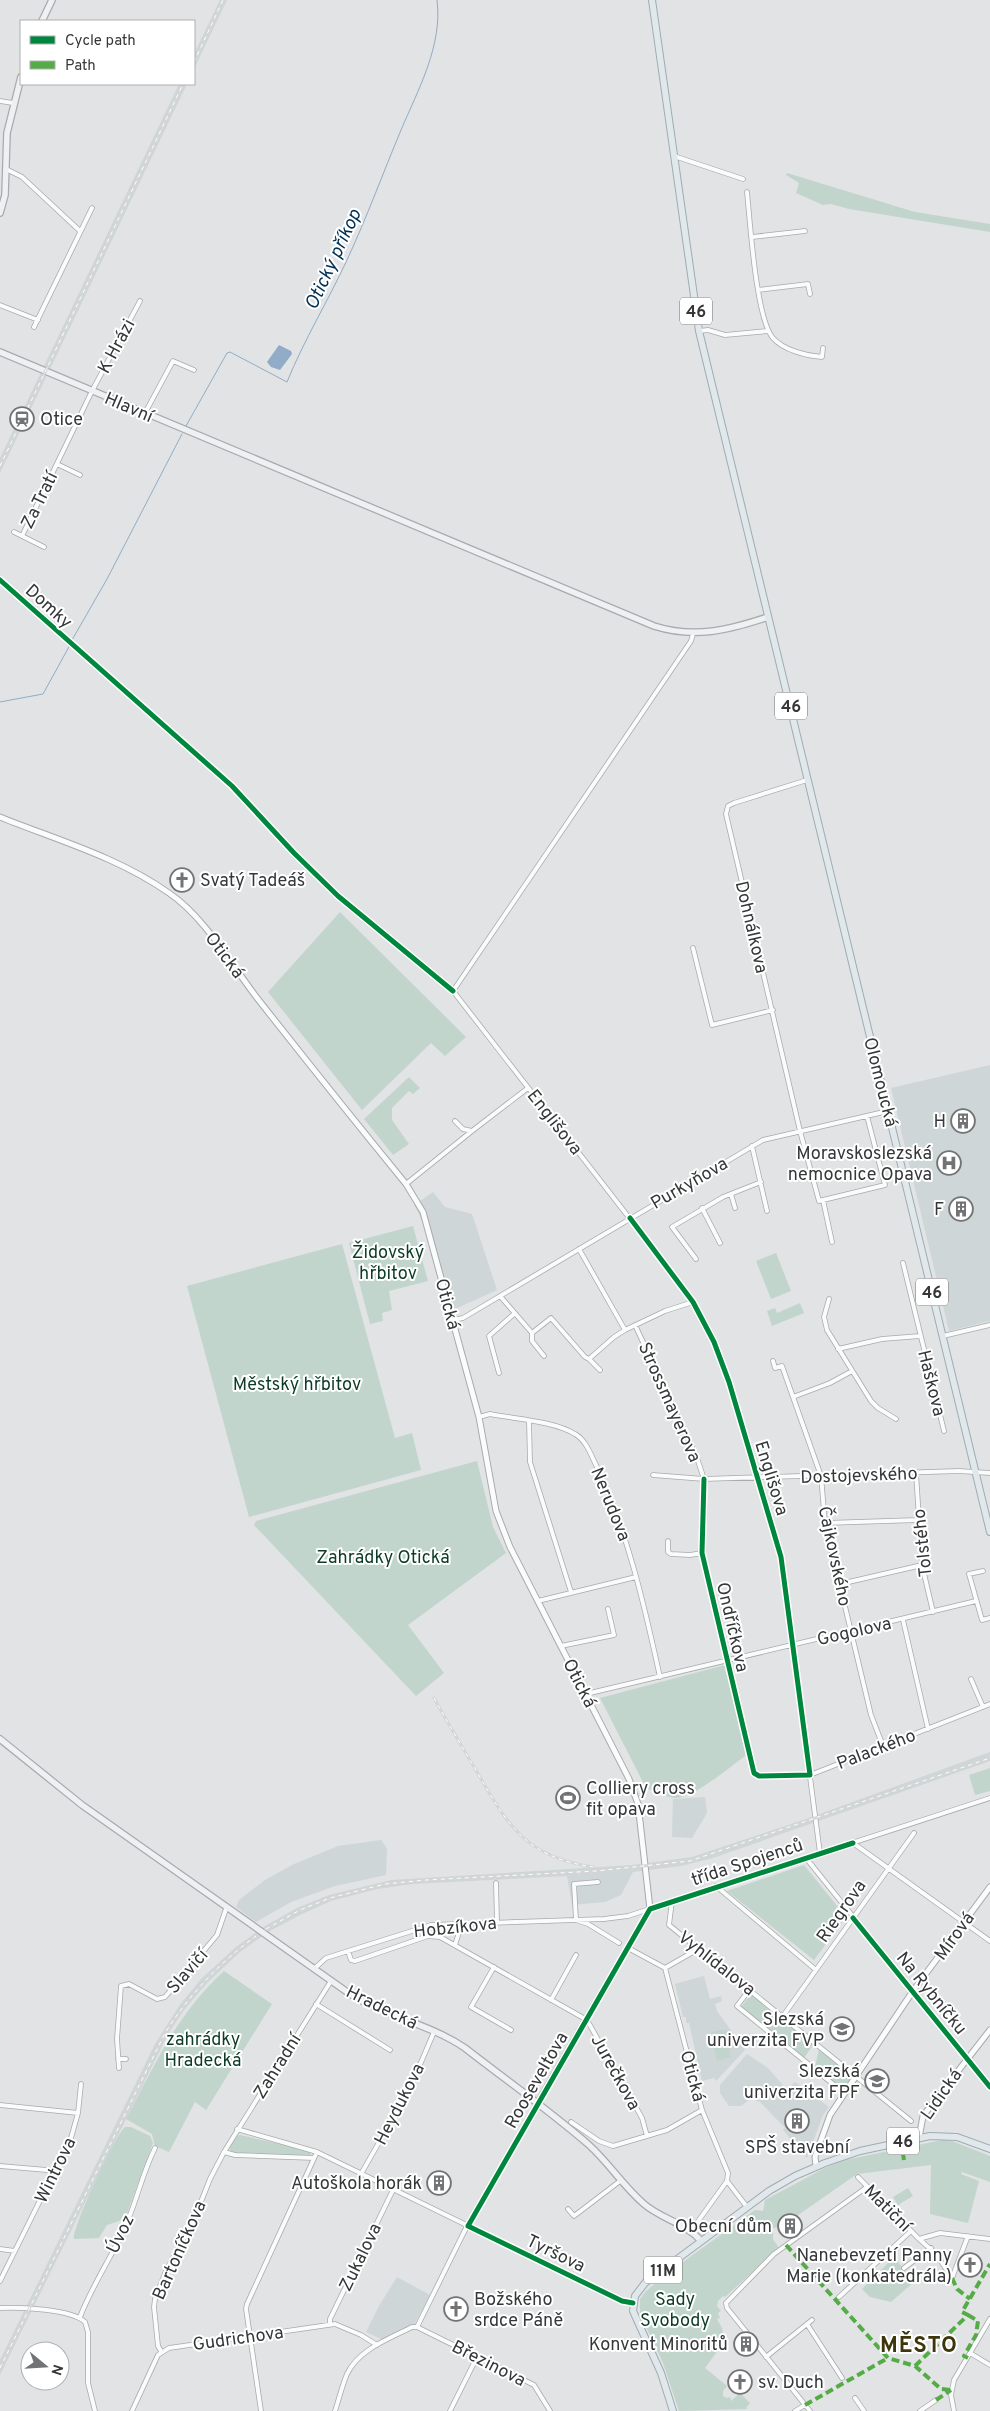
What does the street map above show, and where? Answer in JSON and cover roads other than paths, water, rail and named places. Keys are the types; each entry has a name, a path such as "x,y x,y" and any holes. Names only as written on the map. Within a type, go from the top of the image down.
{"main road":[{"path":"42,20 52,0"},
{"name":"46","path":"652,0 699,331 768,617"},
{"path":"0,213 4,199 6,142 13,103 20,80"},
{"name":"Hlavní","path":"0,352 647,624 670,631 693,634 723,631 768,617"},
{"name":"Olomoucká","path":"768,617 809,779 990,1532"},
{"name":"Hradecká","path":"0,1740 61,1790 226,1909 331,1981 370,2006 434,2032 465,2048 590,2147 620,2181 654,2212 691,2231 701,2242"},
{"name":"46","path":"750,2205 782,2183 816,2166 860,2151 918,2138 951,2136 990,2149"},
{"name":"11M","path":"673,2411 661,2373 634,2315 633,2303 641,2288 750,2205"}],"street":[{"path":"0,101 13,103"},
{"path":"674,156 743,179"},
{"path":"6,169 22,177 80,231"},
{"path":"747,192 758,290 768,331 775,340 786,347 822,357 823,348"},
{"path":"34,328 92,208"},
{"path":"752,237 805,231"},
{"path":"758,290 808,284 810,294"},
{"name":"K Hrázi","path":"92,391 140,300"},
{"path":"0,306 38,320"},
{"path":"699,331 708,330 725,335 768,331"},
{"path":"145,413 173,361 194,370"},
{"name":"Za Tratí","path":"22,536 92,391"},
{"name":"Za Tratí","path":"57,464 80,475"},
{"name":"Za Tratí","path":"14,532 44,547"},
{"name":"Domky","path":"0,580 81,652"},
{"name":"Englišova","path":"693,634 453,991 630,1218 692,1302 721,1358 782,1557 820,1853"},
{"name":"Dohnálkova","path":"800,1132 726,811 734,803 809,779"},
{"name":"Otická","path":"0,817 120,863 180,902 204,928 260,1002 406,1184 423,1212 478,1417 498,1518 510,1547 635,1792 650,1909"},
{"path":"693,948 712,1025 773,1010"},
{"path":"406,1184 528,1088"},
{"name":"Purkyňova","path":"452,1320 462,1318 763,1140 888,1111"},
{"name":"Olomoucká","path":"823,1200 885,1185 867,1116"},
{"path":"455,1121 463,1129 472,1131"},
{"path":"800,1132 819,1201 823,1200 832,1242"},
{"path":"752,1146 767,1211"},
{"path":"696,1259 672,1227 702,1208 761,1182"},
{"path":"731,1194 735,1208"},
{"path":"702,1208 720,1243"},
{"path":"579,1249 625,1330"},
{"name":"Haškova","path":"903,1263 944,1431"},
{"path":"500,1296 532,1333 532,1341 544,1356"},
{"path":"829,1299 824,1322 838,1349 871,1401 878,1408 896,1419"},
{"path":"589,1358 614,1336 625,1330 692,1302"},
{"path":"499,1373 489,1336 514,1314"},
{"path":"532,1333 550,1318 585,1357 589,1358 600,1370"},
{"path":"943,1336 990,1324"},
{"name":"Strossmayerova","path":"635,1325 697,1458 704,1479"},
{"name":"Haškova","path":"838,1349 882,1339 920,1336"},
{"name":"Čajkovského","path":"772,1361 775,1368 782,1366 821,1476 825,1523 871,1714 883,1746"},
{"path":"793,1397 830,1383 852,1370"},
{"name":"Nerudova","path":"478,1417 490,1414 560,1428 577,1434 587,1447 610,1496 629,1547 660,1677"},
{"path":"529,1421 528,1438 533,1469 571,1592"},
{"name":"Dostojevského","path":"653,1475 704,1479 916,1473 990,1473"},
{"name":"Tolstého","path":"916,1473 922,1565 933,1612"},
{"name":"Ondříčkova","path":"704,1479 702,1553 754,1773 759,1776"},
{"path":"825,1523 918,1520"},
{"path":"668,1541 668,1552 670,1554 690,1555 702,1553"},
{"path":"840,1584 922,1565"},
{"path":"983,1571 969,1574 982,1620 990,1618"},
{"path":"538,1601 636,1576"},
{"name":"Gogolova","path":"586,1694 903,1620 976,1601"},
{"path":"561,1646 614,1635 608,1609"},
{"path":"903,1620 928,1729"},
{"path":"971,1679 983,1707"},
{"name":"Palackého","path":"759,1776 810,1774 990,1704"},
{"name":"třída Spojenců","path":"650,1909 990,1798"},
{"name":"Riegrova","path":"783,2016 914,1833"},
{"path":"853,1843 990,1940"},
{"name":"Na Rybníčku","path":"806,1858 990,2087"},
{"path":"576,1920 574,1884 598,1882"},
{"path":"496,1883 497,1922"},
{"path":"716,1886 816,1970"},
{"name":"Mírová","path":"816,2166 815,2157 825,2123 913,1991 990,1887"},
{"name":"Vyhlídalova","path":"672,1901 669,1925 700,1948 911,2121"},
{"name":"Slavičí","path":"119,2068 117,2030 121,1986 129,1984 154,1998 165,1997 217,1935 226,1909"},
{"path":"650,1909 628,1948 665,1968 700,1948"},
{"name":"Hobzíkova","path":"314,1969 323,1960 421,1927 462,1923 617,1918 650,1909"},
{"name":"Hobzíkova","path":"576,1920 588,1924 619,1943"},
{"path":"455,1945 462,1923"},
{"path":"348,1951 352,1960 357,1960 428,1936 437,1936 437,1925"},
{"name":"Jurečkova","path":"437,1936 587,2020 642,2118 647,2136"},
{"name":"Rooseveltova","path":"417,2327 468,2226 628,1948"},
{"path":"551,2000 576,1955"},
{"path":"494,1967 471,2007 511,2030"},
{"name":"Otická","path":"665,1968 702,2110 728,2173 727,2181"},
{"name":"Zahradní","path":"224,2152 331,1981"},
{"path":"750,1989 737,2006 844,2093"},
{"path":"316,2004 390,2050"},
{"name":"Lidická","path":"918,2138 923,2116 967,2057 990,2030"},
{"name":"Heydukova","path":"361,2174 408,2092 434,2032"},
{"path":"118,2060 126,2058"},
{"name":"Wintrova","path":"0,2281 71,2138 78,2113 80,2084"},
{"path":"0,2106 78,2113"},
{"path":"571,2122 598,2142 608,2146 667,2130 702,2110"},
{"name":"Tyršova","path":"237,2129 317,2152 622,2301 633,2303"},
{"name":"Úvoz","path":"80,2318 89,2294 128,2220 145,2169 155,2148"},
{"path":"224,2152 235,2155 314,2158"},
{"name":"Bartoníčkova","path":"161,2351 158,2346 154,2307 156,2299 166,2271 195,2217 210,2178 224,2152"},
{"path":"261,2411 247,2304 317,2152"},
{"path":"0,2166 55,2172"},
{"name":"Matiční","path":"858,2176 930,2248 952,2278 968,2236"},
{"path":"568,2209 574,2216 620,2181"},
{"path":"691,2231 727,2181 750,2205"},
{"path":"810,2411 727,2308 726,2303 759,2268 786,2245 867,2187"},
{"name":"Zukalova","path":"330,2324 330,2319 393,2190"},
{"path":"839,2298 911,2231"},
{"path":"919,2239 940,2233 990,2239"},
{"path":"904,2268 930,2248"},
{"path":"0,2249 15,2252"},
{"path":"0,2308 24,2308 80,2318 88,2328 87,2377 95,2411"},
{"path":"954,2411 951,2390 954,2380 990,2319"},
{"path":"766,2357 812,2320"},
{"name":"Gudrichova","path":"161,2351 169,2348 330,2324 340,2325 377,2345"},
{"path":"807,2324 842,2378"},
{"path":"335,2411 347,2374 358,2359 377,2345 412,2327 417,2327"},
{"name":"Březinova","path":"417,2327 534,2385 550,2411"},
{"path":"132,2411 161,2351"},
{"path":"970,2353 990,2365"},
{"path":"450,2411 477,2357"},
{"path":"855,2398 864,2411"},
{"path":"920,2411 936,2400"},
{"path":"795,2411 805,2405"}],"water":[{"path":"279,345 291,351 292,354 280,370 271,367 267,362"}],"waterway":[{"name":"Otický příkop","path":"186,426 227,353 230,352 287,382 354,244 428,67 436,34 437,0"},
{"name":"Otický příkop","path":"72,640 107,579 182,434"},
{"name":"Otický příkop","path":"0,702 43,694 70,645"}],"railway":[{"path":"195,60 223,0"},
{"path":"0,466 183,85"},
{"path":"434,1698 488,1791 510,1823 522,1836 535,1847 551,1856 593,1867"},
{"path":"266,1929 300,1910 330,1898 385,1884 596,1871 690,1861 990,1758"},
{"path":"0,2368 165,2033 206,1980 242,1946 256,1936"}],"place":[{"name":"Otice","path":"22,419"},
{"name":"Svatý Tadeáš","path":"182,880"},
{"name":"H","path":"963,1121"},
{"name":"Moravskoslezská nemocnice Opava","path":"949,1163"},
{"name":"F","path":"961,1209"},
{"name":"Colliery cross fit opava","path":"568,1798"},
{"name":"Slezská univerzita FVP","path":"842,2029"},
{"name":"Slezská univerzita FPF","path":"877,2081"},
{"name":"SPŠ stavební","path":"797,2121"},
{"name":"Autoškola horák","path":"439,2183"},
{"name":"Obecní dům","path":"790,2226"},
{"name":"Nanebevzetí Panny Marie (konkatedrála)","path":"970,2265"},
{"name":"Božského srdce Páně","path":"456,2309"},
{"name":"Konvent Minoritů","path":"746,2344"},
{"name":"sv. Duch","path":"740,2382"}],"district":[{"name":"MĚSTO","path":"919,2344"}],"park label":[{"name":"Židovský hřbitov","path":"388,1262"},
{"name":"Městský hřbitov","path":"297,1384"},
{"name":"Zahrádky Otická","path":"383,1557"},
{"name":"zahrádky Hradecká","path":"203,2049"},
{"name":"Sady Svobody","path":"675,2309"}]}
